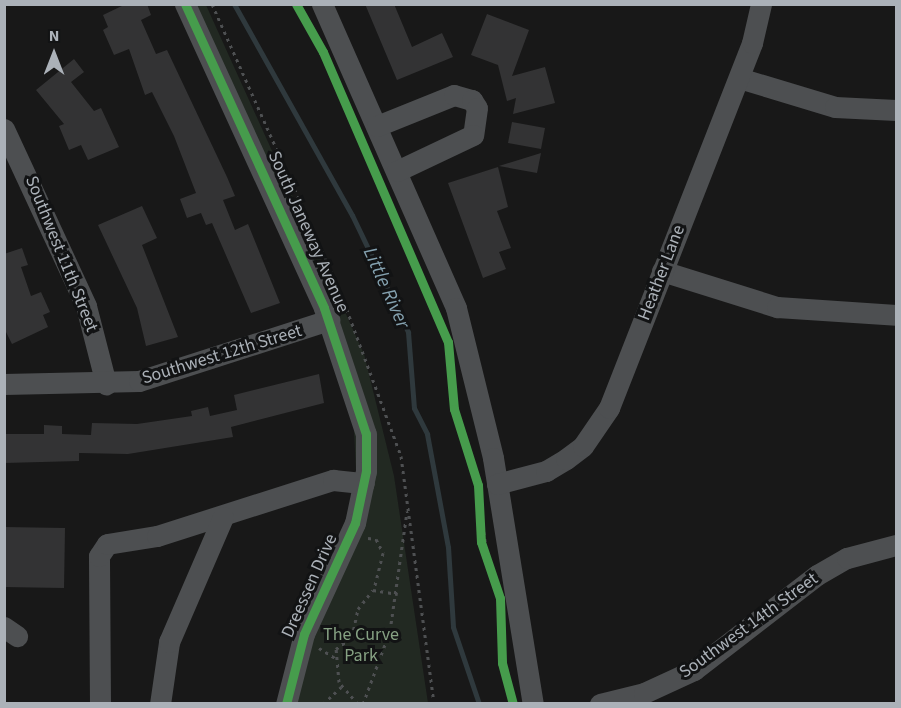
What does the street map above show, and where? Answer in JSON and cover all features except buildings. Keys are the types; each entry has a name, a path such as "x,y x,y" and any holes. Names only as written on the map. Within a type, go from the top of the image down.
{"street":[{"name":"South Janeway Avenue","path":"185,4 329,320 366,434 364,483"},
{"path":"322,4 398,171 456,308 485,487 533,704"},
{"name":"Heather Lane","path":"485,487 546,471 596,430 739,78 761,4"},
{"path":"739,78 835,107 897,110"},
{"path":"377,126 454,95 472,100 477,108 473,135 398,171"},
{"name":"Southwest 11th Street","path":"4,129 86,306 106,384"},
{"path":"662,271 777,307 897,315"},
{"name":"Southwest 12th Street","path":"4,384 106,384 160,376 329,320"},
{"path":"100,704 99,556 108,544 223,517 333,480 364,483"},
{"name":"Dreessen Drive","path":"286,704 304,634 356,523 364,483"},
{"path":"160,704 169,642 223,517"},
{"name":"Southwest 14th Street","path":"600,704 644,693 694,670 818,575 847,558 897,545"}],"path":[{"path":"296,4 318,45"},
{"path":"403,239 444,330"},
{"path":"452,375 457,422 485,487 481,542 494,582"},
{"path":"363,704 398,594 407,501"},
{"path":"358,704 341,687 335,658 336,649 356,630 358,609 373,590 383,552 376,539 367,538"},
{"path":"373,590 398,594"},
{"path":"501,632 510,693"},
{"path":"317,647 335,658"},
{"path":"323,704 341,687"}],"green space":[{"name":"The Curve Park","path":"181,5 206,5 364,354 394,476 428,703 286,703 343,540 356,472 353,409 342,356"}],"waterway":[{"name":"Little River","path":"234,4 352,215 408,332 414,408 427,434 448,547 453,627 479,704"}],"cycle path":[{"path":"185,4 324,308 366,434 366,471 355,523 304,634 286,704"},
{"path":"296,4 323,52 448,342 454,409 478,485 481,542 500,598 502,663 513,704"}]}
